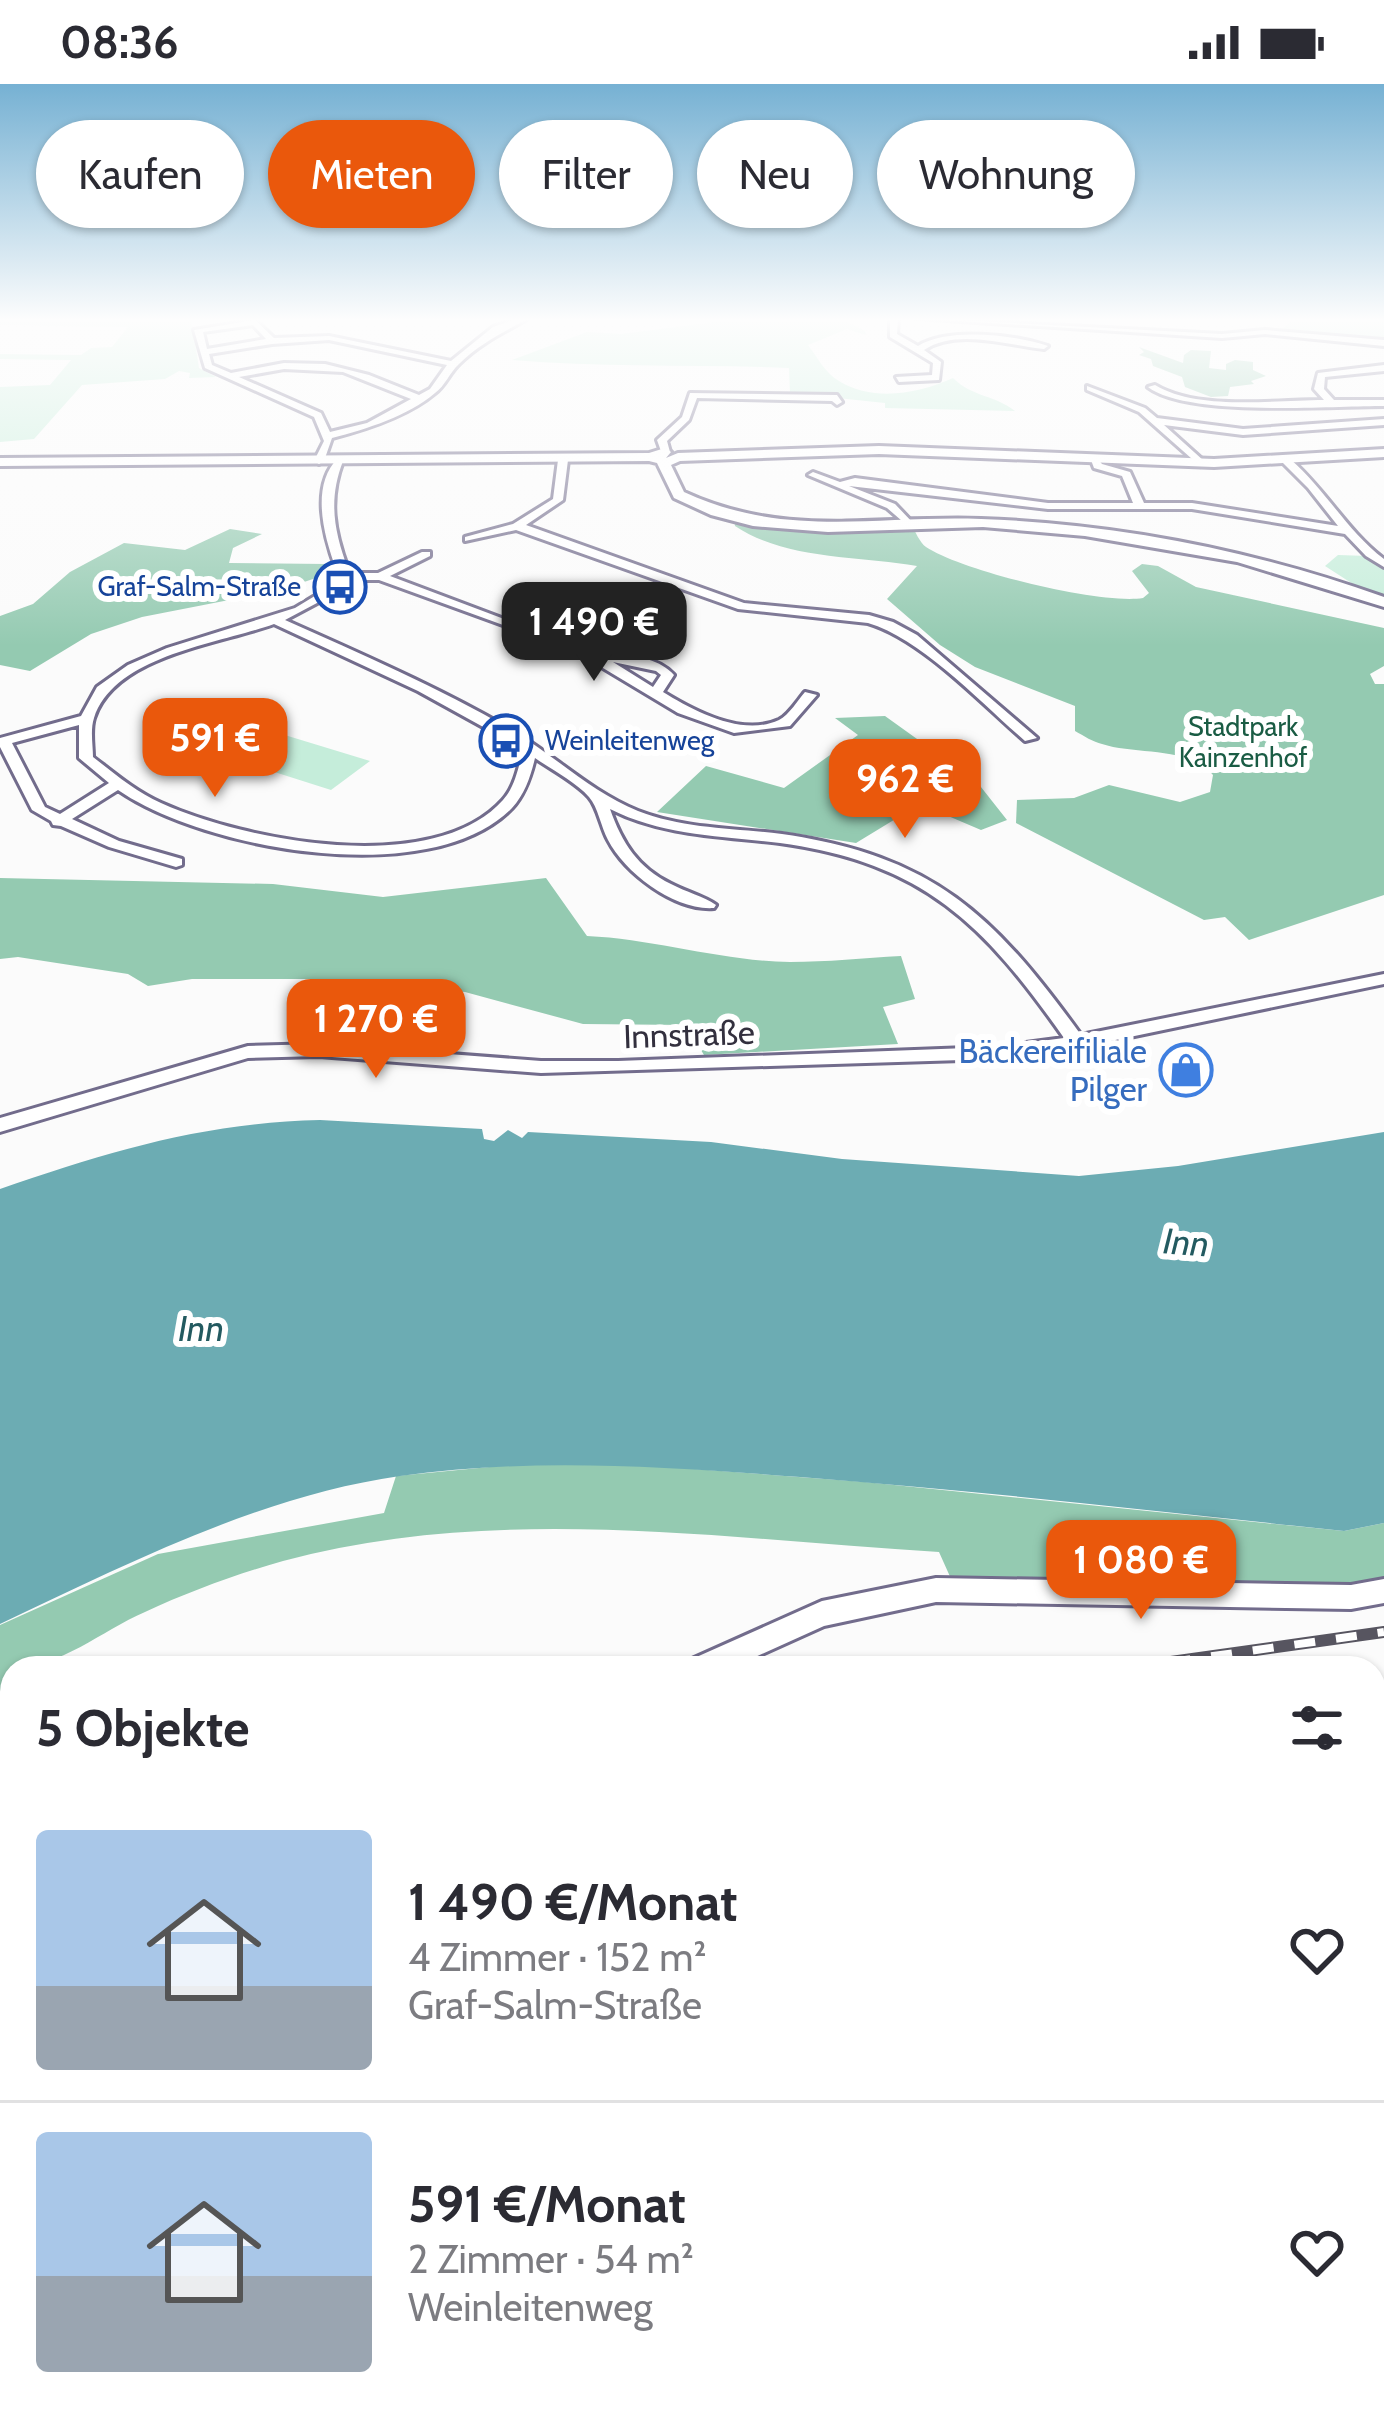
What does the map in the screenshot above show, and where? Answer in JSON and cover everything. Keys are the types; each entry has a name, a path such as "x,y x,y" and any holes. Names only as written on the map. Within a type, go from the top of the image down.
{"street":[{"path":"319,461 328,436 324,427"},
{"path":"328,436 362,427"},
{"path":"676,427 662,440 679,495 734,518 815,529 986,523 1122,536 1314,578 1384,602"},
{"path":"1163,427 1199,463"},
{"path":"1205,427 1243,432 1311,427"},
{"path":"0,462 563,460 879,449 1097,463 1199,463 1384,453"},
{"path":"469,539 517,526 557,500 563,460"},
{"path":"338,461 325,505 341,577"},
{"path":"1286,461 1310,479 1348,531 1384,564"},
{"path":"1097,463 1126,474 1139,504"},
{"path":"813,475 891,506 909,524"},
{"path":"841,485 855,481 1071,508 1139,504 1209,508 1348,531"},
{"path":"517,526 721,601 890,625 913,638 1030,738"},
{"path":"380,576 426,554"},
{"path":"531,747 518,790 504,808 471,830 376,850 334,850 261,839 159,808 86,758 86,719 97,697 151,660 193,643 278,621 324,596 341,577 380,576 598,659 682,710 739,730 785,723 810,695"},
{"path":"278,621 421,685 531,747 598,797 634,815 715,831 843,846 908,869 952,896 988,929 1077,1042"},
{"path":"598,659 622,658 661,668 668,675 656,692"},
{"path":"86,719 2,742 39,810 58,822 176,862"},
{"path":"58,822 118,784"},
{"path":"598,797 626,860 654,885 708,905"},
{"name":"Innstraße","path":"0,1125 206,1060 272,1049 541,1067 994,1053 1077,1042 1384,980"},
{"path":"728,1656 822,1615 936,1590 1351,1597 1384,1591"}],"green space":[{"path":"0,427 44,427 34,439 0,442"},
{"name":"Stadtpark Kainzenhof","path":"734,518 773,525 911,524 924,545 944,556 1032,584 1096,596 1143,598 1149,593 1132,571 1142,564 1158,566 1196,587 1384,628 1384,666 1370,674 1375,684 1384,684 1384,895 1249,940 1225,917 1204,920 1016,823 1017,800 1074,798 1109,785 1180,802 1210,792 1213,775 1190,759 1092,740 1075,731 1075,706 975,667 940,645 887,599 917,566 799,551 755,537 735,526"},
{"path":"230,529 262,534 233,548 229,563 327,564 325,575 280,590 142,617 91,634 30,671 0,665 0,616 33,604 70,572 124,543 185,550"},
{"path":"1338,555 1368,556 1384,566 1384,596 1356,586 1325,566"},
{"path":"885,716 977,782 1007,820 981,830 920,804 856,843 657,812 706,766 784,788 858,735 835,718"},
{"path":"265,729 370,761 331,790 224,756"},
{"path":"0,878 273,884 383,897 546,878 587,936 764,961 901,956 915,999 883,1007 898,1044 704,1055 686,1025 583,1024 465,992 331,979 192,979 148,986 128,974 18,957 0,959"},
{"path":"616,1463 865,1482 1344,1531 1384,1523 1384,1600 952,1581 939,1552 692,1534 527,1529 363,1543 283,1561 178,1597 62,1656 0,1656 0,1625 158,1554 384,1513 396,1476 511,1465"}],"water":[{"name":"Inn","path":"320,1120 482,1129 484,1139 494,1141 508,1130 522,1138 528,1132 711,1142 842,1159 1079,1176 1178,1166 1384,1132 1384,1523 1344,1531 700,1470 550,1465 450,1470 348,1486 245,1516 145,1556 0,1624 0,1189 157,1141 236,1127"}],"railway":[{"path":"1213,1656 1384,1632"}],"place":[{"name":"Graf-Salm-Straße","path":"340,587"},
{"name":"Weinleitenweg","path":"506,741"},
{"name":"Bäckereifiliale Pilger","path":"1186,1070"}]}
